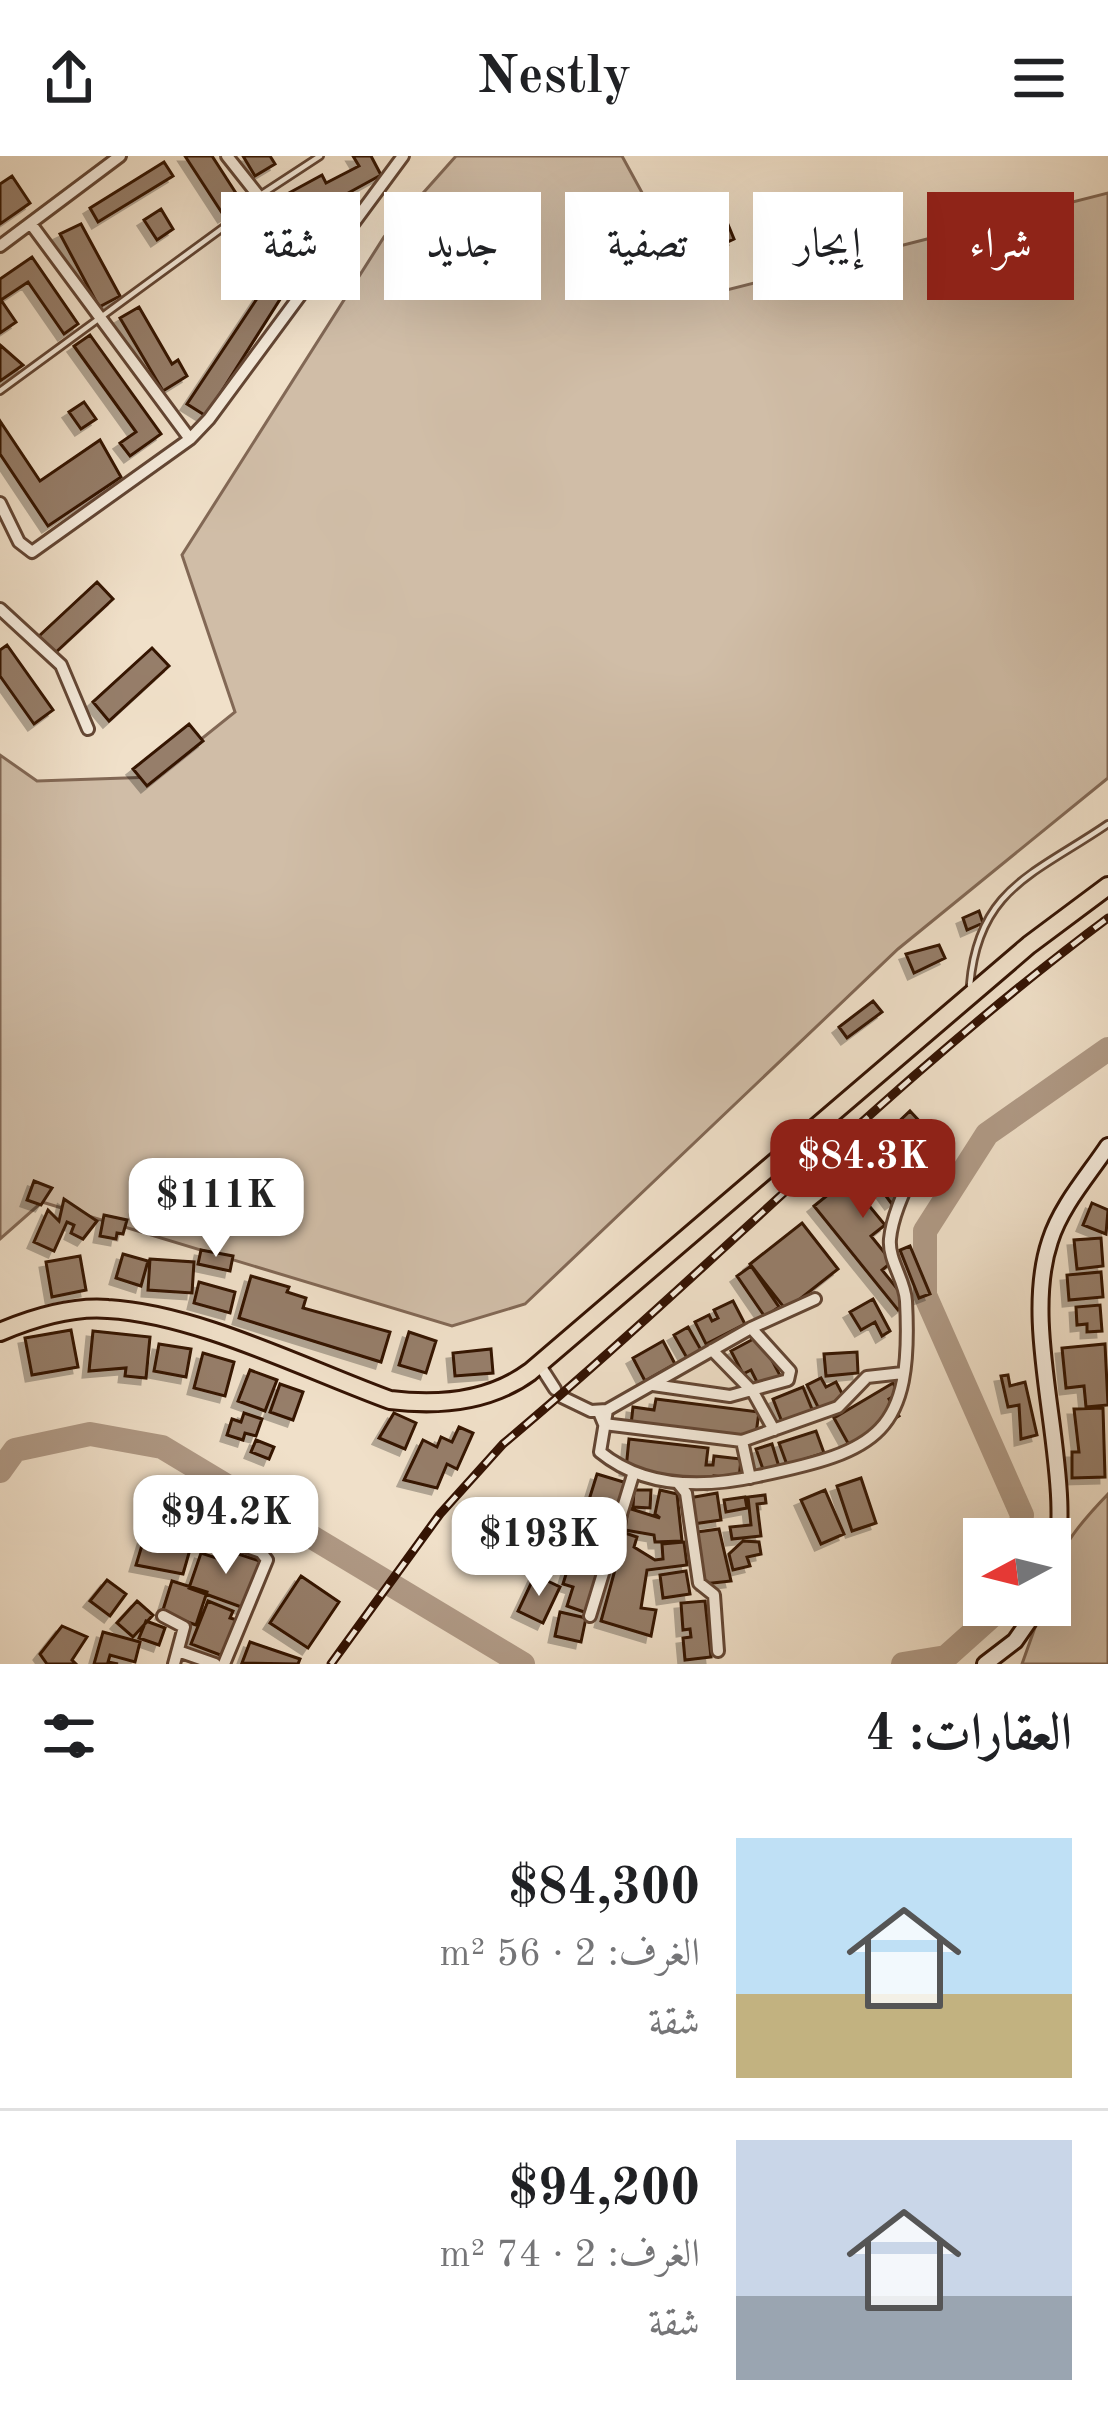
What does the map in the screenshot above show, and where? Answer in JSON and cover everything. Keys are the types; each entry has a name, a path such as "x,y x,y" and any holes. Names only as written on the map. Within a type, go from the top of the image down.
{"main road":[{"path":"0,1332 49,1314 128,1312 170,1320 389,1400 424,1404 490,1393 539,1364 969,997 1108,886"},
{"path":"1057,1518 1044,1313 1048,1245 1059,1219 1108,1146"},
{"path":"985,1664 1015,1641 1025,1626"}],"street":[{"path":"0,246 120,156"},
{"path":"227,156 256,192"},
{"path":"360,214 403,156"},
{"path":"31,224 190,439"},
{"path":"0,503 19,542 32,552 190,439 238,383 297,300"},
{"path":"0,609 61,665 88,729"},
{"path":"603,1415 599,1452 633,1475 678,1483 750,1478 835,1460 879,1433 901,1397 903,1372 906,1299 889,1244 925,1144"},
{"path":"603,1415 751,1328 815,1299"},
{"path":"653,1385 730,1396 753,1392 791,1375 751,1328"},
{"path":"712,1351 753,1392 774,1430"},
{"path":"539,1364 558,1393 603,1415 742,1441 838,1407 867,1377 903,1372"},
{"path":"742,1441 750,1478"},
{"path":"590,1616 633,1475"},
{"path":"678,1483 686,1492 699,1583 714,1595 718,1651"},
{"path":"181,1524 261,1552 267,1560 224,1664"},
{"path":"164,1616 184,1627 176,1658 215,1664"}],"lane":[{"path":"265,192 320,156"},
{"path":"0,391 221,228"},
{"path":"969,997 974,944 1001,898 1108,824"}],"shaded area":[{"path":"456,156 622,156 642,192 565,192 565,300 729,300 729,289 753,283 753,300 903,300 903,245 927,239 927,300 1074,300 1074,202 1108,193 1108,778 898,949 525,1304 452,1326 42,1202 0,1239 0,755 37,781 154,777 235,712 182,555 344,300 360,300 360,275 384,237 384,300 541,300 541,192 424,192"},
{"path":"1108,1494 1108,1664 1022,1664 1036,1626 1071,1626 1071,1539"}],"building":[{"path":"185,156 212,156 235,192 221,192 221,211"},
{"path":"243,156 270,156 275,164 255,176"},
{"path":"353,156 371,156 381,175 350,192 291,192 322,175 326,183 359,166"},
{"path":"164,162 173,176 98,222 90,208"},
{"path":"12,176 30,203 0,224 0,184"},
{"path":"161,209 173,229 157,240 144,220"},
{"path":"81,224 120,296 99,307 60,234"},
{"path":"32,257 78,324 64,334 28,282 1,300 16,322 0,333 0,279"},
{"path":"256,300 280,300 206,416 187,404"},
{"path":"139,307 172,364 178,360 187,376 163,391 120,318"},
{"path":"90,335 161,434 130,456 120,443 136,432 74,346"},
{"path":"0,345 23,365 0,381"},
{"path":"84,402 96,419 81,429 69,412"},
{"path":"0,421 40,481 100,440 121,477 48,526 0,454"},
{"path":"97,582 113,599 54,654 38,637"},
{"path":"7,645 53,710 34,724 0,676 0,650"},
{"path":"152,648 169,666 109,721 93,702"},
{"path":"189,724 203,741 147,786 133,769"},
{"path":"979,911 983,923 967,930 963,918"},
{"path":"939,945 945,958 914,973 906,954"},
{"path":"873,1001 882,1012 847,1038 839,1027"},
{"path":"910,1111 922,1124 904,1140 893,1127"},
{"path":"880,1153 899,1177 866,1202 885,1225 871,1236 892,1262 882,1270 908,1302 898,1310 814,1206"},
{"path":"906,1175 914,1186 891,1203 883,1192"},
{"path":"34,1181 52,1188 41,1205 27,1200"},
{"path":"64,1199 97,1221 83,1239 71,1233 74,1225 67,1222 54,1251 34,1242 48,1210 59,1221"},
{"path":"1092,1203 1108,1210 1106,1234 1083,1225"},
{"path":"104,1215 127,1220 123,1234 117,1233 116,1239 100,1236"},
{"path":"802,1223 838,1269 786,1310 750,1264"},
{"path":"1101,1238 1103,1266 1077,1269 1074,1240"},
{"path":"910,1246 930,1294 919,1298 900,1250"},
{"path":"201,1250 233,1256 230,1271 198,1264"},
{"path":"123,1254 148,1261 141,1286 116,1278"},
{"path":"80,1256 86,1290 52,1297 46,1262"},
{"path":"150,1259 194,1262 192,1293 148,1290"},
{"path":"751,1266 779,1307 765,1317 737,1276"},
{"path":"1101,1272 1103,1297 1069,1300 1067,1275"},
{"path":"251,1276 289,1287 287,1292 306,1298 303,1308 390,1332 381,1362 239,1318"},
{"path":"199,1282 235,1292 230,1313 194,1303"},
{"path":"873,1299 890,1331 882,1336 875,1322 861,1330 850,1312"},
{"path":"733,1301 745,1324 706,1344 695,1322 709,1315 712,1321 718,1318 714,1310"},
{"path":"1100,1305 1102,1331 1087,1332 1087,1324 1077,1325 1076,1307"},
{"path":"688,1327 701,1350 687,1358 674,1335"},
{"path":"71,1330 78,1367 32,1375 25,1338"},
{"path":"93,1331 150,1337 146,1378 125,1376 126,1368 89,1371"},
{"path":"409,1332 436,1341 426,1373 399,1365"},
{"path":"759,1336 782,1379 761,1390 751,1370 743,1374 731,1351"},
{"path":"663,1341 675,1364 645,1381 633,1358"},
{"path":"159,1344 191,1349 186,1377 154,1371"},
{"path":"1105,1344 1108,1405 1086,1407 1084,1386 1066,1388 1062,1348"},
{"path":"491,1349 493,1373 455,1376 453,1353"},
{"path":"857,1352 858,1373 826,1376 824,1354"},
{"path":"203,1353 234,1362 225,1396 194,1388"},
{"path":"250,1370 277,1380 265,1411 238,1401"},
{"path":"1008,1375 1010,1386 1025,1382 1037,1435 1021,1439 1019,1405 1008,1407 1001,1376"},
{"path":"821,1378 826,1387 836,1382 845,1399 820,1411 807,1385"},
{"path":"893,1383 899,1393 889,1399 899,1416 849,1445 834,1418"},
{"path":"280,1384 303,1392 293,1420 270,1412"},
{"path":"803,1387 814,1414 784,1427 773,1399"},
{"path":"656,1399 759,1412 755,1441 631,1425 633,1407 654,1410"},
{"path":"1103,1408 1105,1477 1072,1478 1072,1452 1079,1452 1074,1409"},
{"path":"244,1413 262,1419 256,1436 245,1433 243,1440 227,1435 232,1419 241,1422"},
{"path":"394,1413 416,1423 405,1449 379,1438"},
{"path":"459,1427 473,1433 457,1469 447,1464 437,1488 404,1480 423,1440 437,1447 441,1437 452,1442"},
{"path":"816,1431 824,1453 787,1465 779,1443"},
{"path":"629,1439 708,1448 706,1465 713,1465 714,1456 741,1459 739,1479 714,1476 713,1484 626,1469"},
{"path":"256,1440 274,1447 269,1459 251,1452"},
{"path":"772,1444 780,1470 765,1475 756,1449"},
{"path":"597,1474 627,1483 587,1613 567,1606 573,1587 563,1584"},
{"path":"861,1478 876,1523 852,1531 837,1486"},
{"path":"634,1490 651,1490 650,1508 633,1507"},
{"path":"660,1490 677,1494 682,1541 655,1542 654,1535 625,1530 628,1508 660,1518 655,1514"},
{"path":"825,1490 844,1534 821,1544 801,1500"},
{"path":"717,1493 721,1520 693,1524 689,1498"},
{"path":"765,1495 766,1503 757,1504 761,1536 732,1539 730,1527 751,1525 748,1497"},
{"path":"745,1497 747,1508 726,1512 724,1500"},
{"path":"719,1529 731,1581 703,1584 697,1532"},
{"path":"146,1532 191,1546 183,1574 136,1565"},
{"path":"625,1533 637,1537 634,1547 655,1560 663,1559 662,1544 684,1542 687,1565 647,1570 641,1608 656,1610 651,1636 601,1621"},
{"path":"743,1541 759,1542 761,1554 747,1557 750,1566 733,1570 729,1554"},
{"path":"226,1550 260,1561 244,1608 189,1588 201,1553 223,1560"},
{"path":"686,1571 690,1594 663,1598 660,1575"},
{"path":"535,1575 560,1587 543,1623 518,1611"},
{"path":"301,1576 339,1602 308,1648 270,1623"},
{"path":"107,1580 126,1594 110,1616 90,1601"},
{"path":"172,1581 207,1592 196,1625 162,1613"},
{"path":"137,1601 153,1615 133,1637 117,1623"},
{"path":"208,1601 233,1611 230,1618 237,1620 223,1656 191,1644"},
{"path":"705,1601 711,1657 685,1660 683,1638 691,1637 690,1629 683,1630 681,1603"},
{"path":"560,1612 586,1618 581,1642 555,1636"},
{"path":"146,1621 165,1628 159,1645 139,1638"},
{"path":"62,1626 87,1637 72,1660 76,1664 47,1664 40,1654"},
{"path":"103,1632 140,1642 135,1662 110,1655 108,1662 118,1664 94,1664"},
{"path":"250,1642 300,1659 298,1664 242,1663"}],"waterway":[{"path":"1022,1518 925,1295 925,1231 987,1134 1108,1049"},
{"path":"0,1471 15,1450 90,1434 162,1447 523,1664"},
{"path":"903,1664 946,1657 981,1626"}],"railway":[{"path":"331,1664 440,1514 503,1444 876,1109 1108,918"}]}
